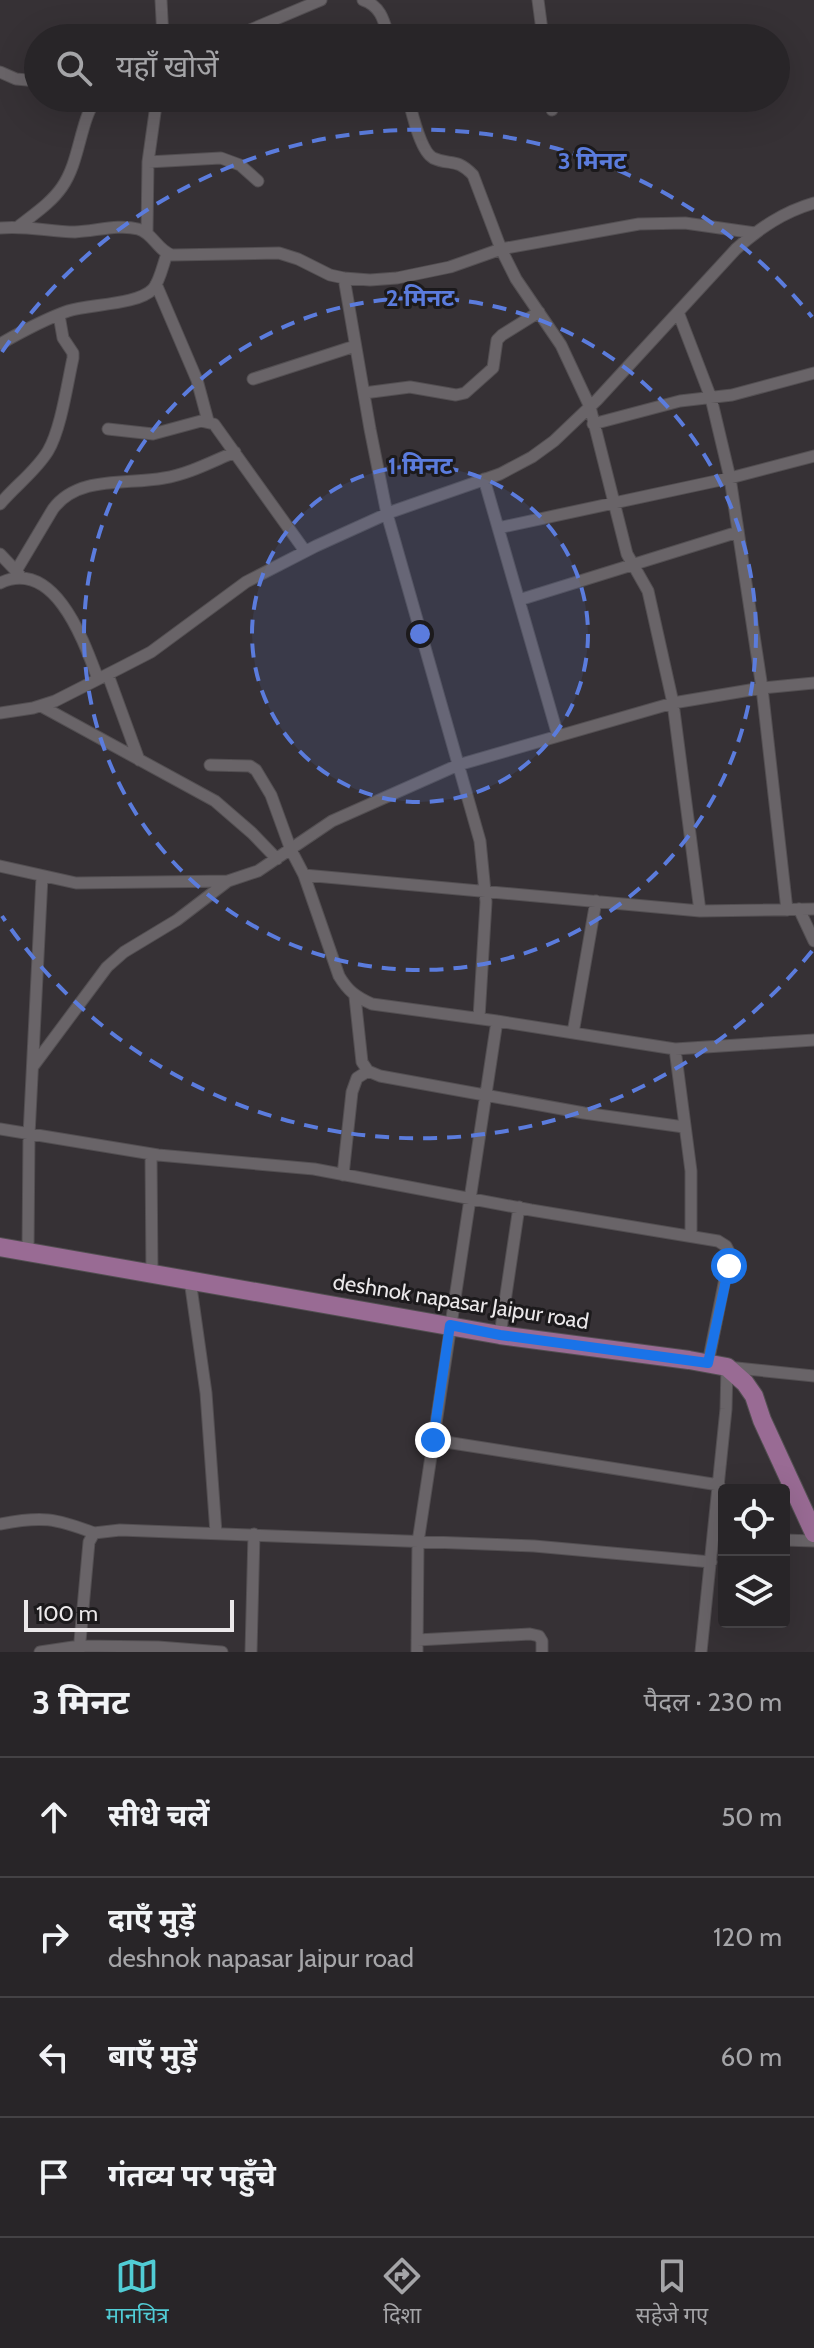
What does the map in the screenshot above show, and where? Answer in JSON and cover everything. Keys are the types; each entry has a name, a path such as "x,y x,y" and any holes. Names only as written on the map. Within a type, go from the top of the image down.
{"main road":[{"name":"deshnok napasar Jaipur road","path":"0,1247 500,1335 727,1367"},
{"path":"727,1367 754,1396 814,1533"}],"street":[{"path":"161,0 162,24"},
{"path":"264,24 321,0"},
{"path":"363,0 376,7 385,24"},
{"path":"538,0 541,24"},
{"path":"0,72 24,80"},
{"path":"19,226 64,185 89,112"},
{"path":"155,112 148,162 147,232 158,248 167,254 279,253 330,275 370,280 450,267 501,249 639,224 662,222 755,233"},
{"path":"412,112 428,154 435,159 457,162 473,175 516,279 561,345 590,407 627,554 648,591 673,703 700,911"},
{"path":"148,162 221,158 240,165 258,181"},
{"path":"0,713 55,701 151,652 246,582 305,551 387,514 484,479 532,457 590,407 736,249 777,217 814,203"},
{"path":"0,228 19,226 75,232 129,228 147,232"},
{"path":"0,344 59,315 79,308 119,302 152,290 167,254"},
{"path":"344,278 387,514 480,841 486,917 479,1018"},
{"path":"156,284 197,380 208,421 219,429 305,551"},
{"path":"364,393 410,387 448,395 465,393 493,368 495,347 502,335 539,312"},
{"path":"678,312 711,398 730,478 793,909 814,941"},
{"path":"0,504 41,460 51,444 63,406 73,353 63,338 59,315"},
{"path":"253,379 355,346"},
{"path":"593,424 680,401 732,395 814,373"},
{"path":"108,429 153,434 208,421"},
{"path":"0,583 18,574 53,509 68,494 104,483 165,478 235,452"},
{"path":"498,528 730,478 814,456"},
{"path":"484,479 558,736"},
{"path":"519,600 738,532"},
{"path":"0,554 18,574 49,591 65,608 103,677 139,760"},
{"path":"0,866 42,877 85,883 228,881 258,871 332,821 458,765 673,703 814,683"},
{"path":"41,706 215,801 277,859"},
{"path":"210,765 243,764 256,770 277,808 291,850 304,875 339,976 355,997 372,1004 675,1049 814,1040"},
{"path":"304,875 700,911 814,909"},
{"path":"28,1251 29,1135 42,877"},
{"path":"32,1066 107,967 228,881"},
{"path":"573,1033 596,901"},
{"path":"355,997 362,1062 368,1071 380,1076 584,1113 684,1127"},
{"path":"497,1021 418,1542 417,1646 530,1634 539,1636 542,1652"},
{"path":"675,1049 691,1171 691,1236"},
{"path":"343,1175 352,1092 357,1078 368,1071"},
{"path":"0,1129 151,1154 314,1169 718,1241 726,1246 730,1254 708,1363"},
{"path":"151,1154 152,1273"},
{"path":"500,1335 519,1207"},
{"path":"190,1280 206,1393 216,1533"},
{"path":"719,1484 727,1367 814,1376"},
{"path":"433,1440 718,1485"},
{"path":"0,1524 40,1518 62,1520 94,1533 120,1530 534,1546 711,1562"},
{"path":"80,1649 87,1554 94,1533"},
{"path":"251,1652 254,1534"},
{"path":"790,1540 814,1541"},
{"path":"701,1652 711,1562 718,1541"},
{"path":"40,1652 158,1647 222,1652"}],"route":[{"path":"433,1440 450,1325 500,1335 708,1363 729,1266"}]}
